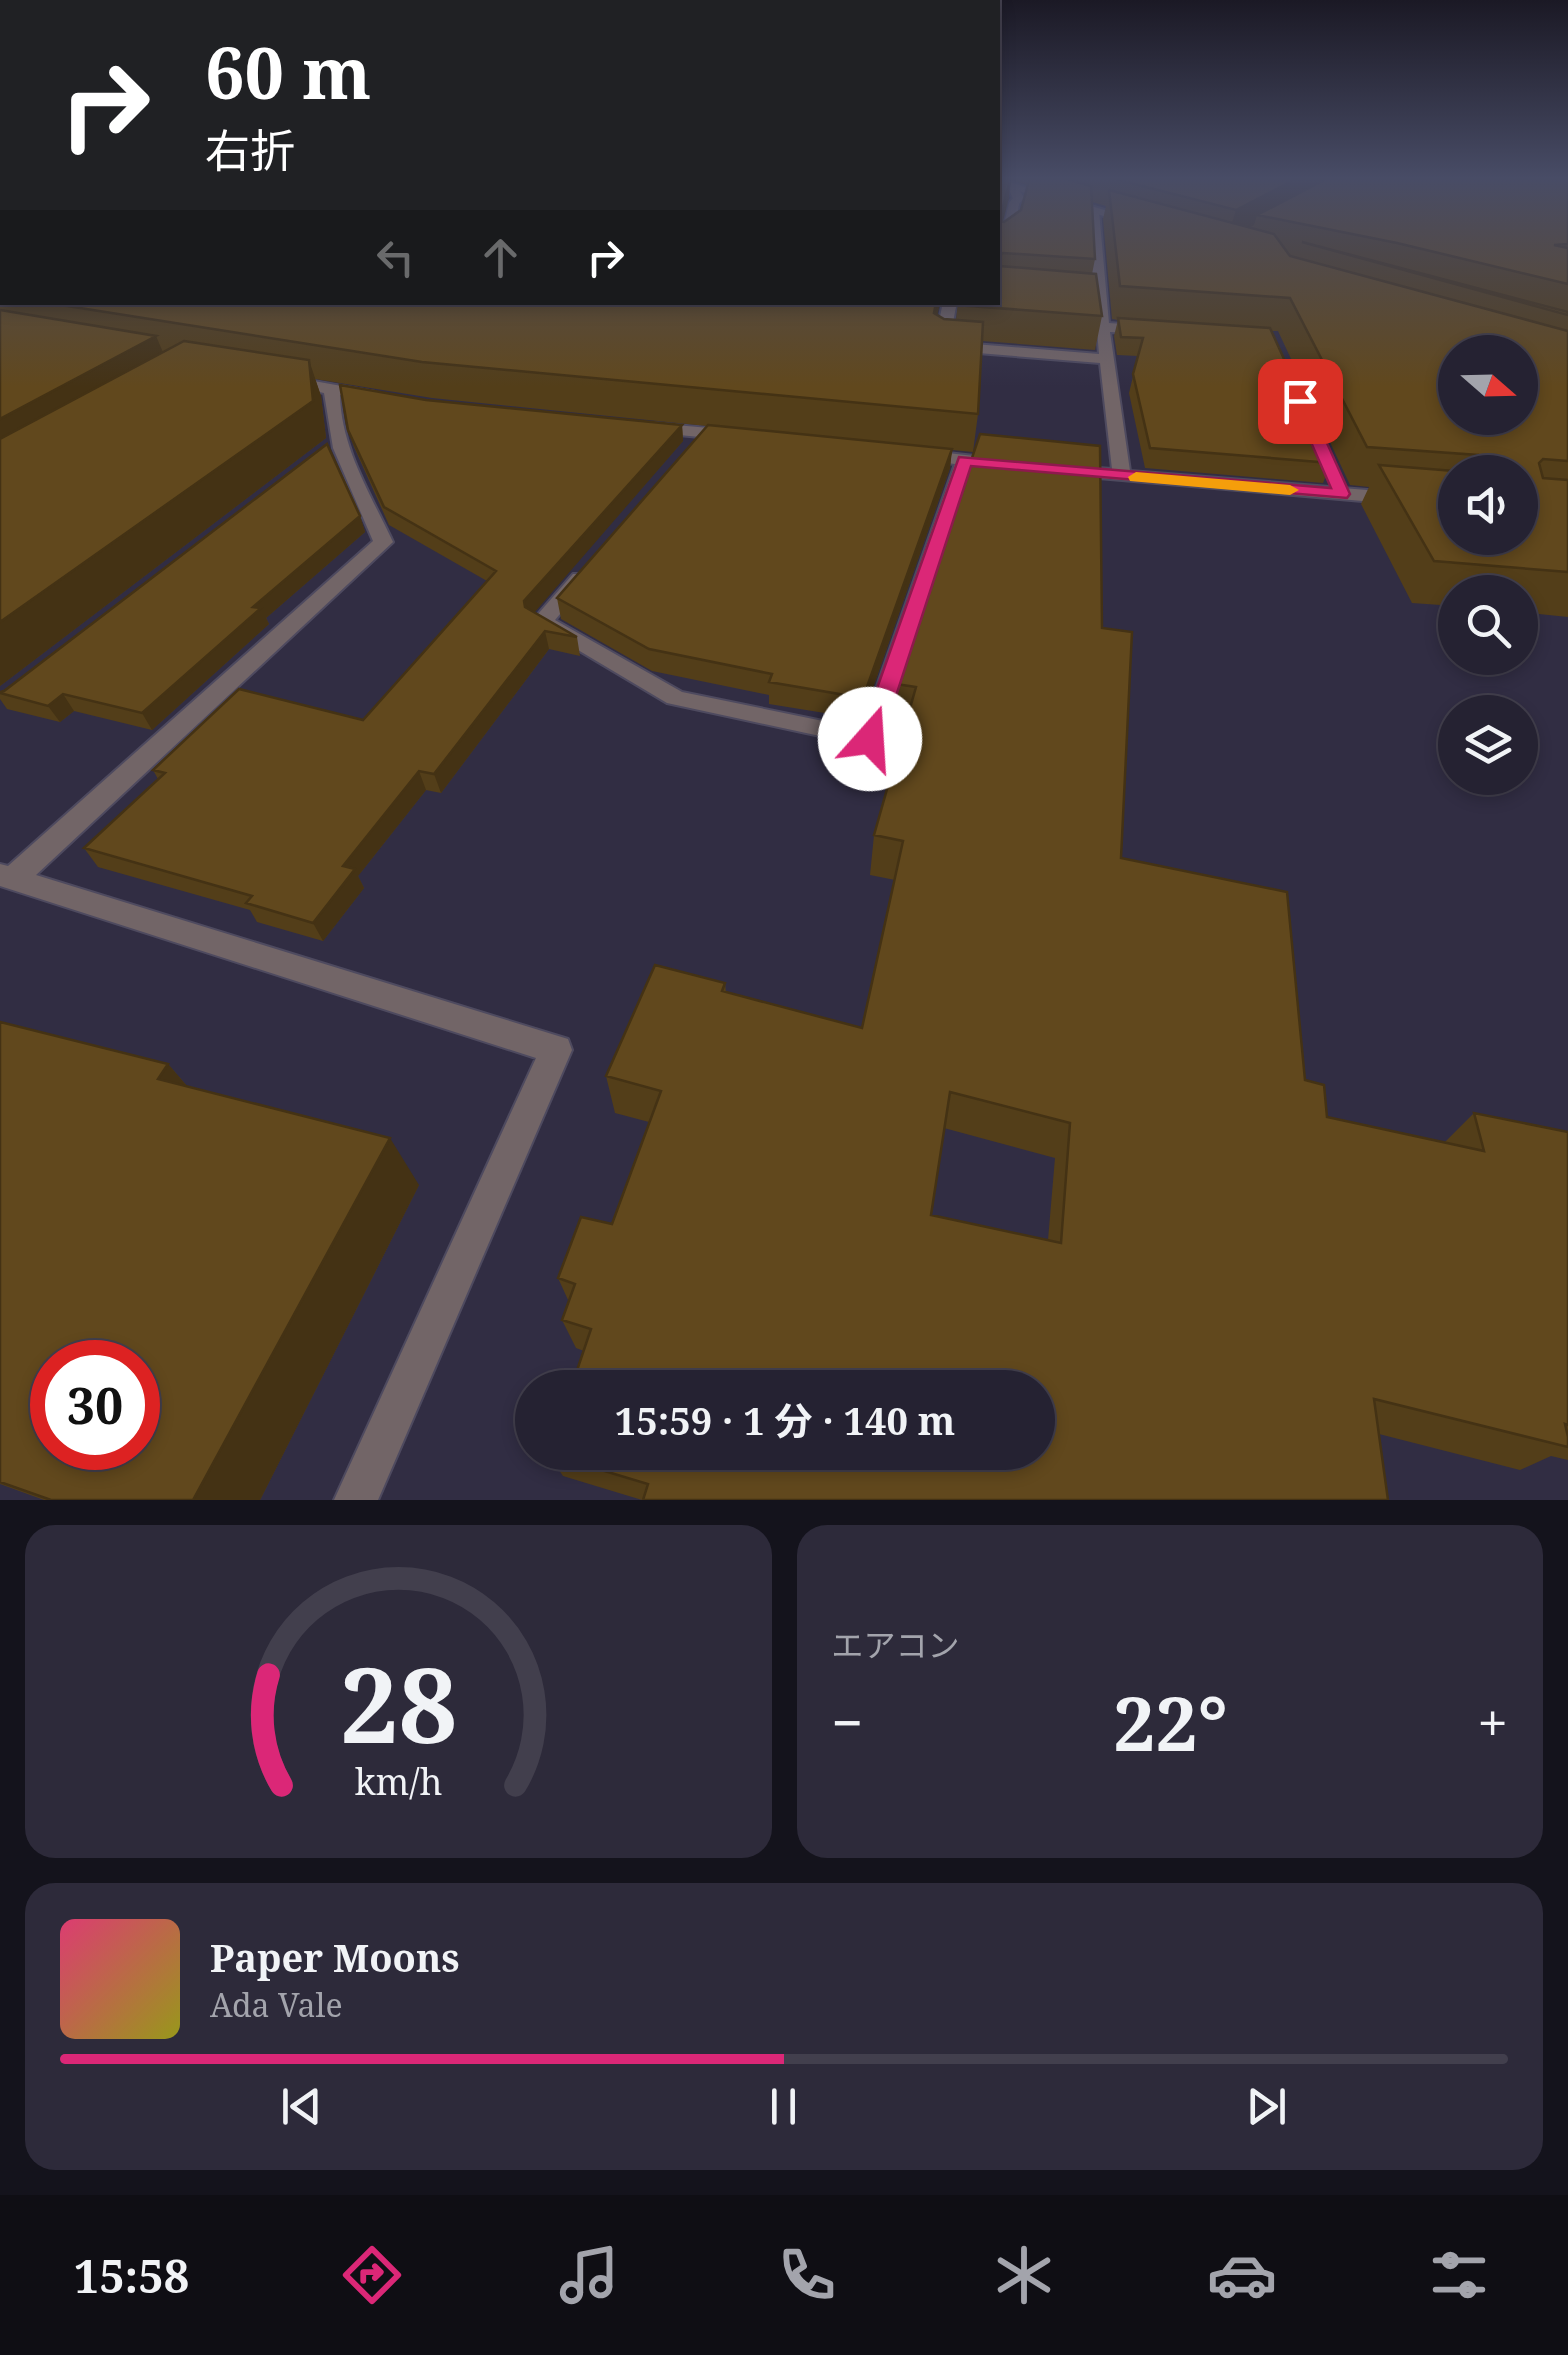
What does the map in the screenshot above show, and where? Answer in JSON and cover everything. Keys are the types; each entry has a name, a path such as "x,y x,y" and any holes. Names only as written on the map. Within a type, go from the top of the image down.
{"street":[{"path":"1095,247 1122,476"},
{"path":"1082,298 1099,299"},
{"path":"949,305 940,346 1108,359"},
{"path":"1104,327 1160,330"},
{"path":"274,379 398,402"},
{"path":"7,876 383,542 331,447 332,390"},
{"path":"625,425 697,440 758,437"},
{"path":"908,454 1024,466"},
{"path":"592,564 542,622 675,698 870,739 965,460"},
{"path":"1044,468 1438,502"},
{"path":"1334,477 1342,494"},
{"path":"7,876 556,1050 356,1500"}],"building":[{"path":"1000,247 1094,247 1095,259 1000,255"},
{"path":"1116,247 1283,247 1290,256 1568,331 1568,461 1543,459 1539,463 1543,478 1568,480 1568,572 1434,561 1379,465 1438,470 1438,555 1538,555 1538,455 1367,447 1290,298 1120,286"},
{"path":"1320,247 1568,312 1568,315"},
{"path":"1414,247 1568,248 1568,284"},
{"path":"1000,266 1096,274 1102,316 957,305 1000,305"},
{"path":"61,305 935,305 934,313 944,319 983,322 978,414 422,362"},
{"path":"0,310 156,336 0,419"},
{"path":"1118,318 1270,328 1331,463 1150,448 1133,374 1143,338 1121,337"},
{"path":"184,341 309,360 313,401 0,622 0,439"},
{"path":"340,385 426,400 682,425 524,601 525,607 577,637 545,631 434,774 419,771 343,866 355,869 313,923 246,903 252,896 84,848 165,773 153,770 239,689 363,720 496,571 384,507 348,430"},
{"path":"708,425 952,449 863,698 769,682 772,674 649,649 557,598"},
{"path":"980,434 1100,446 1102,628 1132,632 1121,858 1287,892 1305,1080 1324,1085 1327,1117 1484,1151 1474,1113 1568,1132 1568,1425 1565,1424 1568,1447 1374,1399 1388,1500 643,1500 648,1484 601,1470 1055,1470 1055,1370 577,1370 591,1329 562,1320 575,1284 558,1278 581,1217 612,1224 661,1091 606,1076 655,965 725,983 722,991 862,1028 903,841 874,835 916,687 896,684","holes":["950,1092 1070,1123 1061,1243 931,1215"]},
{"path":"327,444 360,516 253,607 261,608 142,713 63,694 48,706 0,693 4,691"},
{"path":"0,1022 168,1064 158,1079 390,1138 193,1500 51,1500 0,1482"}],"slow traffic":[{"path":"1136,477 1290,490"}],"route":[{"path":"870,739 965,460 1342,494 1300,401"}]}
